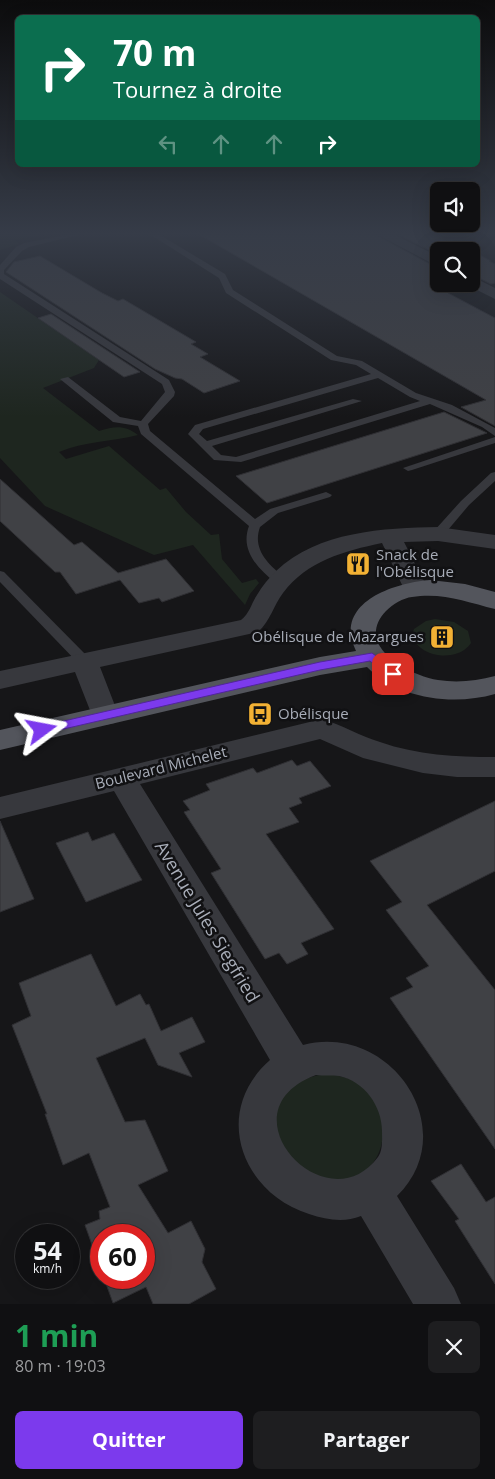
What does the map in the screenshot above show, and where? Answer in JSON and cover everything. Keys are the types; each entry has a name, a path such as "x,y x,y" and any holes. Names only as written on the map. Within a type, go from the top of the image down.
{"main road":[{"path":"489,594 450,588 416,589 393,595 375,606 364,622 363,639 372,657 385,669 396,676 423,687 446,691 468,691 495,685"},
{"path":"0,740 320,666 372,657"}],"street":[{"path":"0,680 249,626 259,619 269,594 287,572 309,556 352,542 389,535 438,534 495,542"},
{"path":"389,535 416,589"},
{"path":"85,662 104,716"},
{"name":"Boulevard Michelet","path":"0,808 322,729 373,751 423,763 495,767"},
{"name":"Avenue Jules Siegfried","path":"121,778 294,1065"},
{"path":"316,1058 362,1066 380,1080 396,1099 403,1121 404,1144 398,1164 383,1182 370,1192 354,1198 333,1200 308,1195 286,1182 269,1164 259,1141 257,1118 263,1096 276,1078 294,1065 316,1058"},
{"path":"370,1192 438,1304"}],"lane":[{"path":"32,296 166,382 170,392 169,396 143,424"},
{"path":"237,296 334,358 359,363 413,395 448,407 486,425 495,434"},
{"path":"379,375 200,427 193,434 218,458 237,460 430,401"},
{"path":"65,379 117,420 143,424"},
{"path":"205,445 357,401"},
{"path":"143,424 145,432 255,525"},
{"path":"408,468 495,440"},
{"path":"438,534 465,503 495,475"},
{"path":"280,580 263,566 252,547 250,540 255,525 274,511 326,495"},
{"path":"0,575 85,662"}],"shaded area":[{"path":"0,296 6,296 99,360 94,368 43,388 99,431 120,427 129,429 138,435 78,446 59,452 66,459 109,446 160,490 166,488 186,512 211,535 219,534 222,559 242,583 256,579 259,583 250,594 245,605 193,545 154,555 45,506 0,458"},
{"path":"435,619 454,622 468,631 471,643 465,649 448,655 430,653 422,649 412,635 414,629 426,621"},
{"path":"325,1074 350,1079 358,1083 369,1092 381,1117 383,1130 382,1144 377,1156 369,1167 358,1176 342,1182 322,1179 283,1159 274,1121 276,1102 287,1089 302,1080"}],"building":[{"path":"43,296 108,296 118,301 123,299 196,342 191,344 208,354 200,357 240,381 204,393 182,379 155,369"},
{"path":"305,296 453,296 495,318 495,426 461,407 486,400"},
{"path":"51,314 140,372 124,377 38,318"},
{"path":"444,412 487,433 267,503 236,476"},
{"path":"0,479 74,545 82,542 118,573 166,559 194,591 162,602 159,598 139,603 120,580 76,594 60,572 55,572 0,521"},
{"path":"292,760 297,766 310,761 331,786 299,798 302,803 289,808 299,822 266,834 334,929 301,943 308,954 287,964 279,953 265,959 211,873 221,869 184,812 190,810 183,801 210,790 206,784 253,768 257,773"},
{"path":"495,801 495,871 427,905 495,990 495,1149 390,998 413,987 406,978 429,966 386,910 402,902 370,861"},
{"path":"0,821 34,899 0,912"},
{"path":"88,832 92,841 114,833 142,880 86,902 56,843"},
{"path":"91,954 116,1006 140,994 146,1005 149,1004 161,1031 192,1017 205,1042 179,1053 192,1077 158,1065 145,1038 96,1058 125,1122 145,1120 168,1171 138,1185 168,1233 191,1221 205,1249 202,1262 216,1289 189,1304 153,1304 147,1289 155,1289 155,1224 90,1224 90,1239 85,1225 100,1219 99,1211 110,1207 89,1153 63,1165 45,1114 47,1114 12,1025 31,1016 19,983"},
{"path":"461,1164 486,1202 495,1197 495,1284 455,1221 459,1219 431,1181"},
{"path":"108,1289 142,1289 113,1303"}],"place":[{"name":"Snack de l'Obélisque","path":"358,564"},
{"name":"Obélisque de Mazargues","path":"442,637"},
{"name":"Obélisque","path":"260,714"}],"route":[{"path":"42,730 320,666 372,657 393,674"}]}
